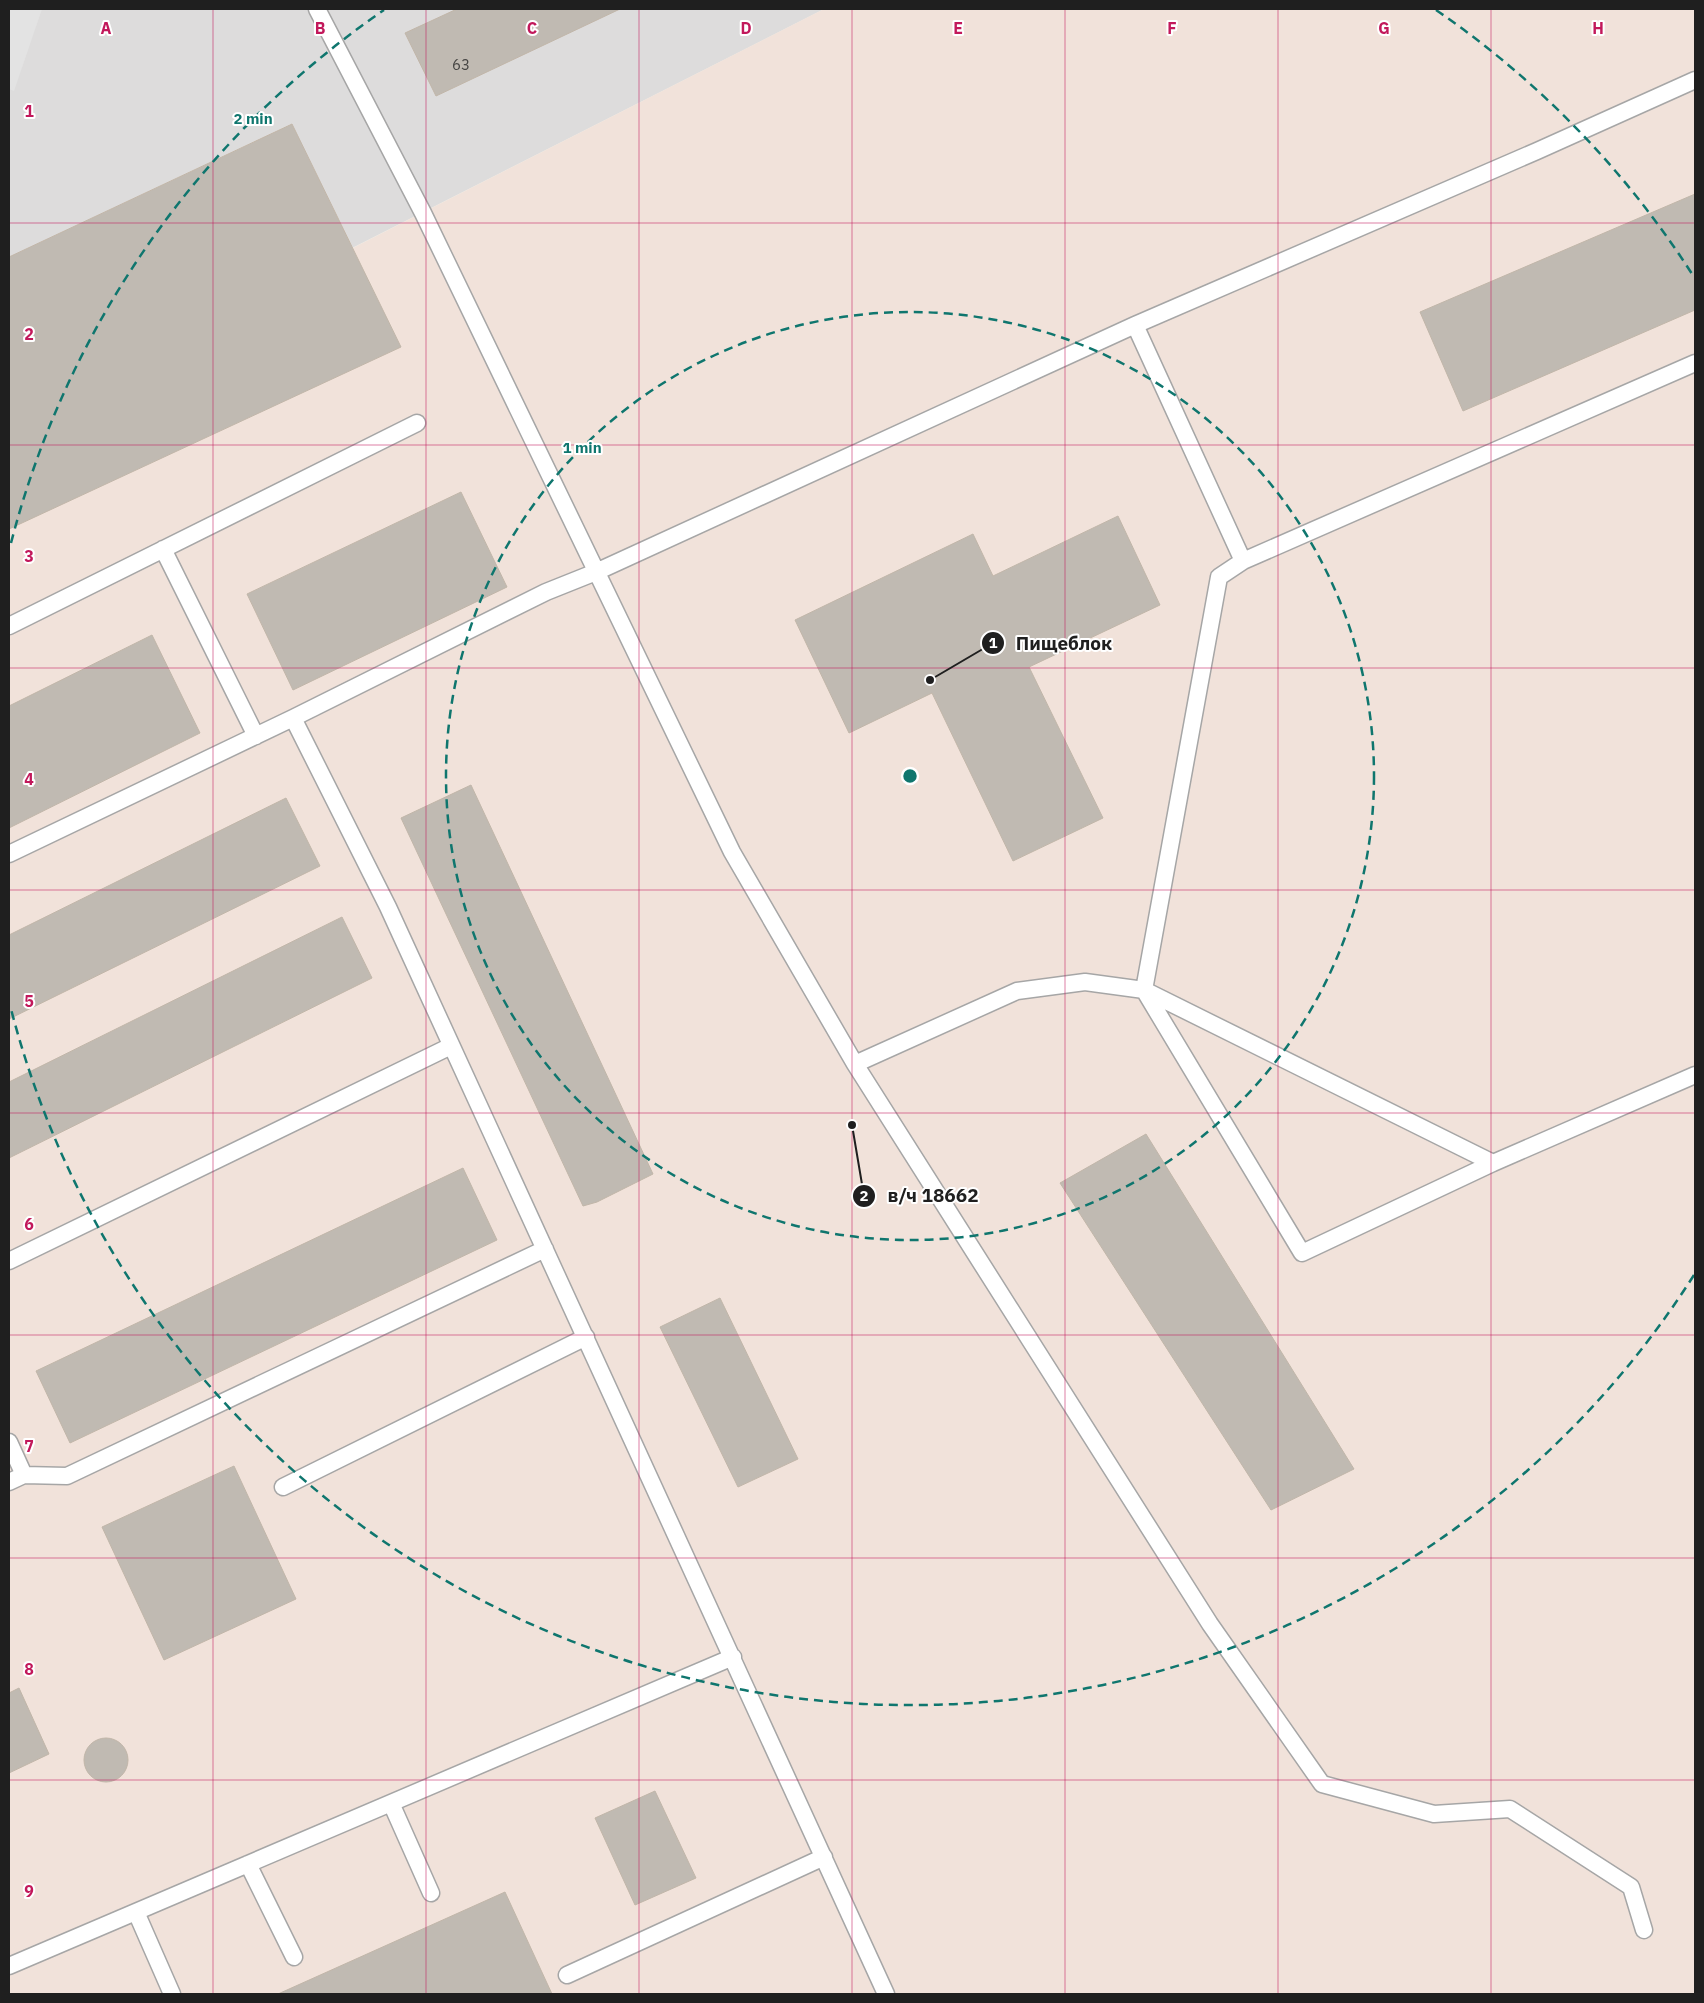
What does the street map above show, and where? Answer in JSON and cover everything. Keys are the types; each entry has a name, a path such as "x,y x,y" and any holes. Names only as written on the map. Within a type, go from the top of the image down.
{"lane":[{"path":"317,9 423,213 732,852 855,1064 1210,1624 1322,1784 1434,1814 1510,1808 1631,1887 1644,1930"},
{"path":"9,854 293,718 546,592 596,572 1135,325 1528,155 1695,80"},
{"path":"1135,325 1243,561"},
{"path":"1695,363 1243,561 1219,577 1144,990 1302,1253 1493,1163 1695,1075"},
{"path":"9,626 418,423"},
{"path":"163,549 256,736"},
{"path":"293,718 388,907 886,1994"},
{"path":"855,1064 1017,991 1085,982 1144,990 1493,1163"},
{"path":"9,1261 451,1046"},
{"path":"9,1482 24,1475 67,1476 545,1249"},
{"path":"283,1487 586,1337"},
{"path":"9,1442 24,1475"},
{"path":"9,1966 733,1657"},
{"path":"391,1803 431,1893"},
{"path":"567,1975 824,1857"},
{"path":"248,1864 294,1957"},
{"path":"136,1912 172,1994"}],"shaded area":[{"path":"9,9 824,9 352,248 291,124 9,257"},
{"path":"9,9 42,9 14,91 9,89"},
{"path":"824,9 1695,9 1695,1994 9,1994 9,257 292,124 353,248"}],"building":[{"path":"457,9 620,9 436,96 405,33"},
{"path":"292,124 401,347 9,529 9,257"},
{"path":"1695,194 1695,310 1463,411 1420,312"},
{"path":"461,492 507,587 293,690 247,594"},
{"path":"1118,516 1160,605 1029,667 1103,818 1013,861 932,693 849,733 795,620 973,534 993,576"},
{"path":"152,635 200,733 9,828 9,706"},
{"path":"471,785 653,1174 597,1202 583,1206 401,818"},
{"path":"286,798 320,866 9,1019 9,935"},
{"path":"342,917 372,978 9,1158 9,1082"},
{"path":"1146,1134 1354,1469 1271,1510 1060,1183"},
{"path":"463,1168 497,1240 70,1443 36,1371"},
{"path":"720,1298 798,1459 738,1487 660,1327"},
{"path":"234,1466 296,1599 164,1660 102,1527"},
{"path":"19,1688 49,1754 9,1773 9,1693"},
{"path":"106,1738 118,1742 124,1748 128,1760 124,1772 118,1778 106,1782 94,1778 88,1772 84,1760 88,1748 94,1742"},
{"path":"655,1791 696,1878 635,1905 595,1818"},
{"path":"505,1892 552,1994 278,1994"}],"place":[{"name":"Пищеблок","path":"930,680"},
{"name":"в/ч 18662","path":"852,1125"}]}
